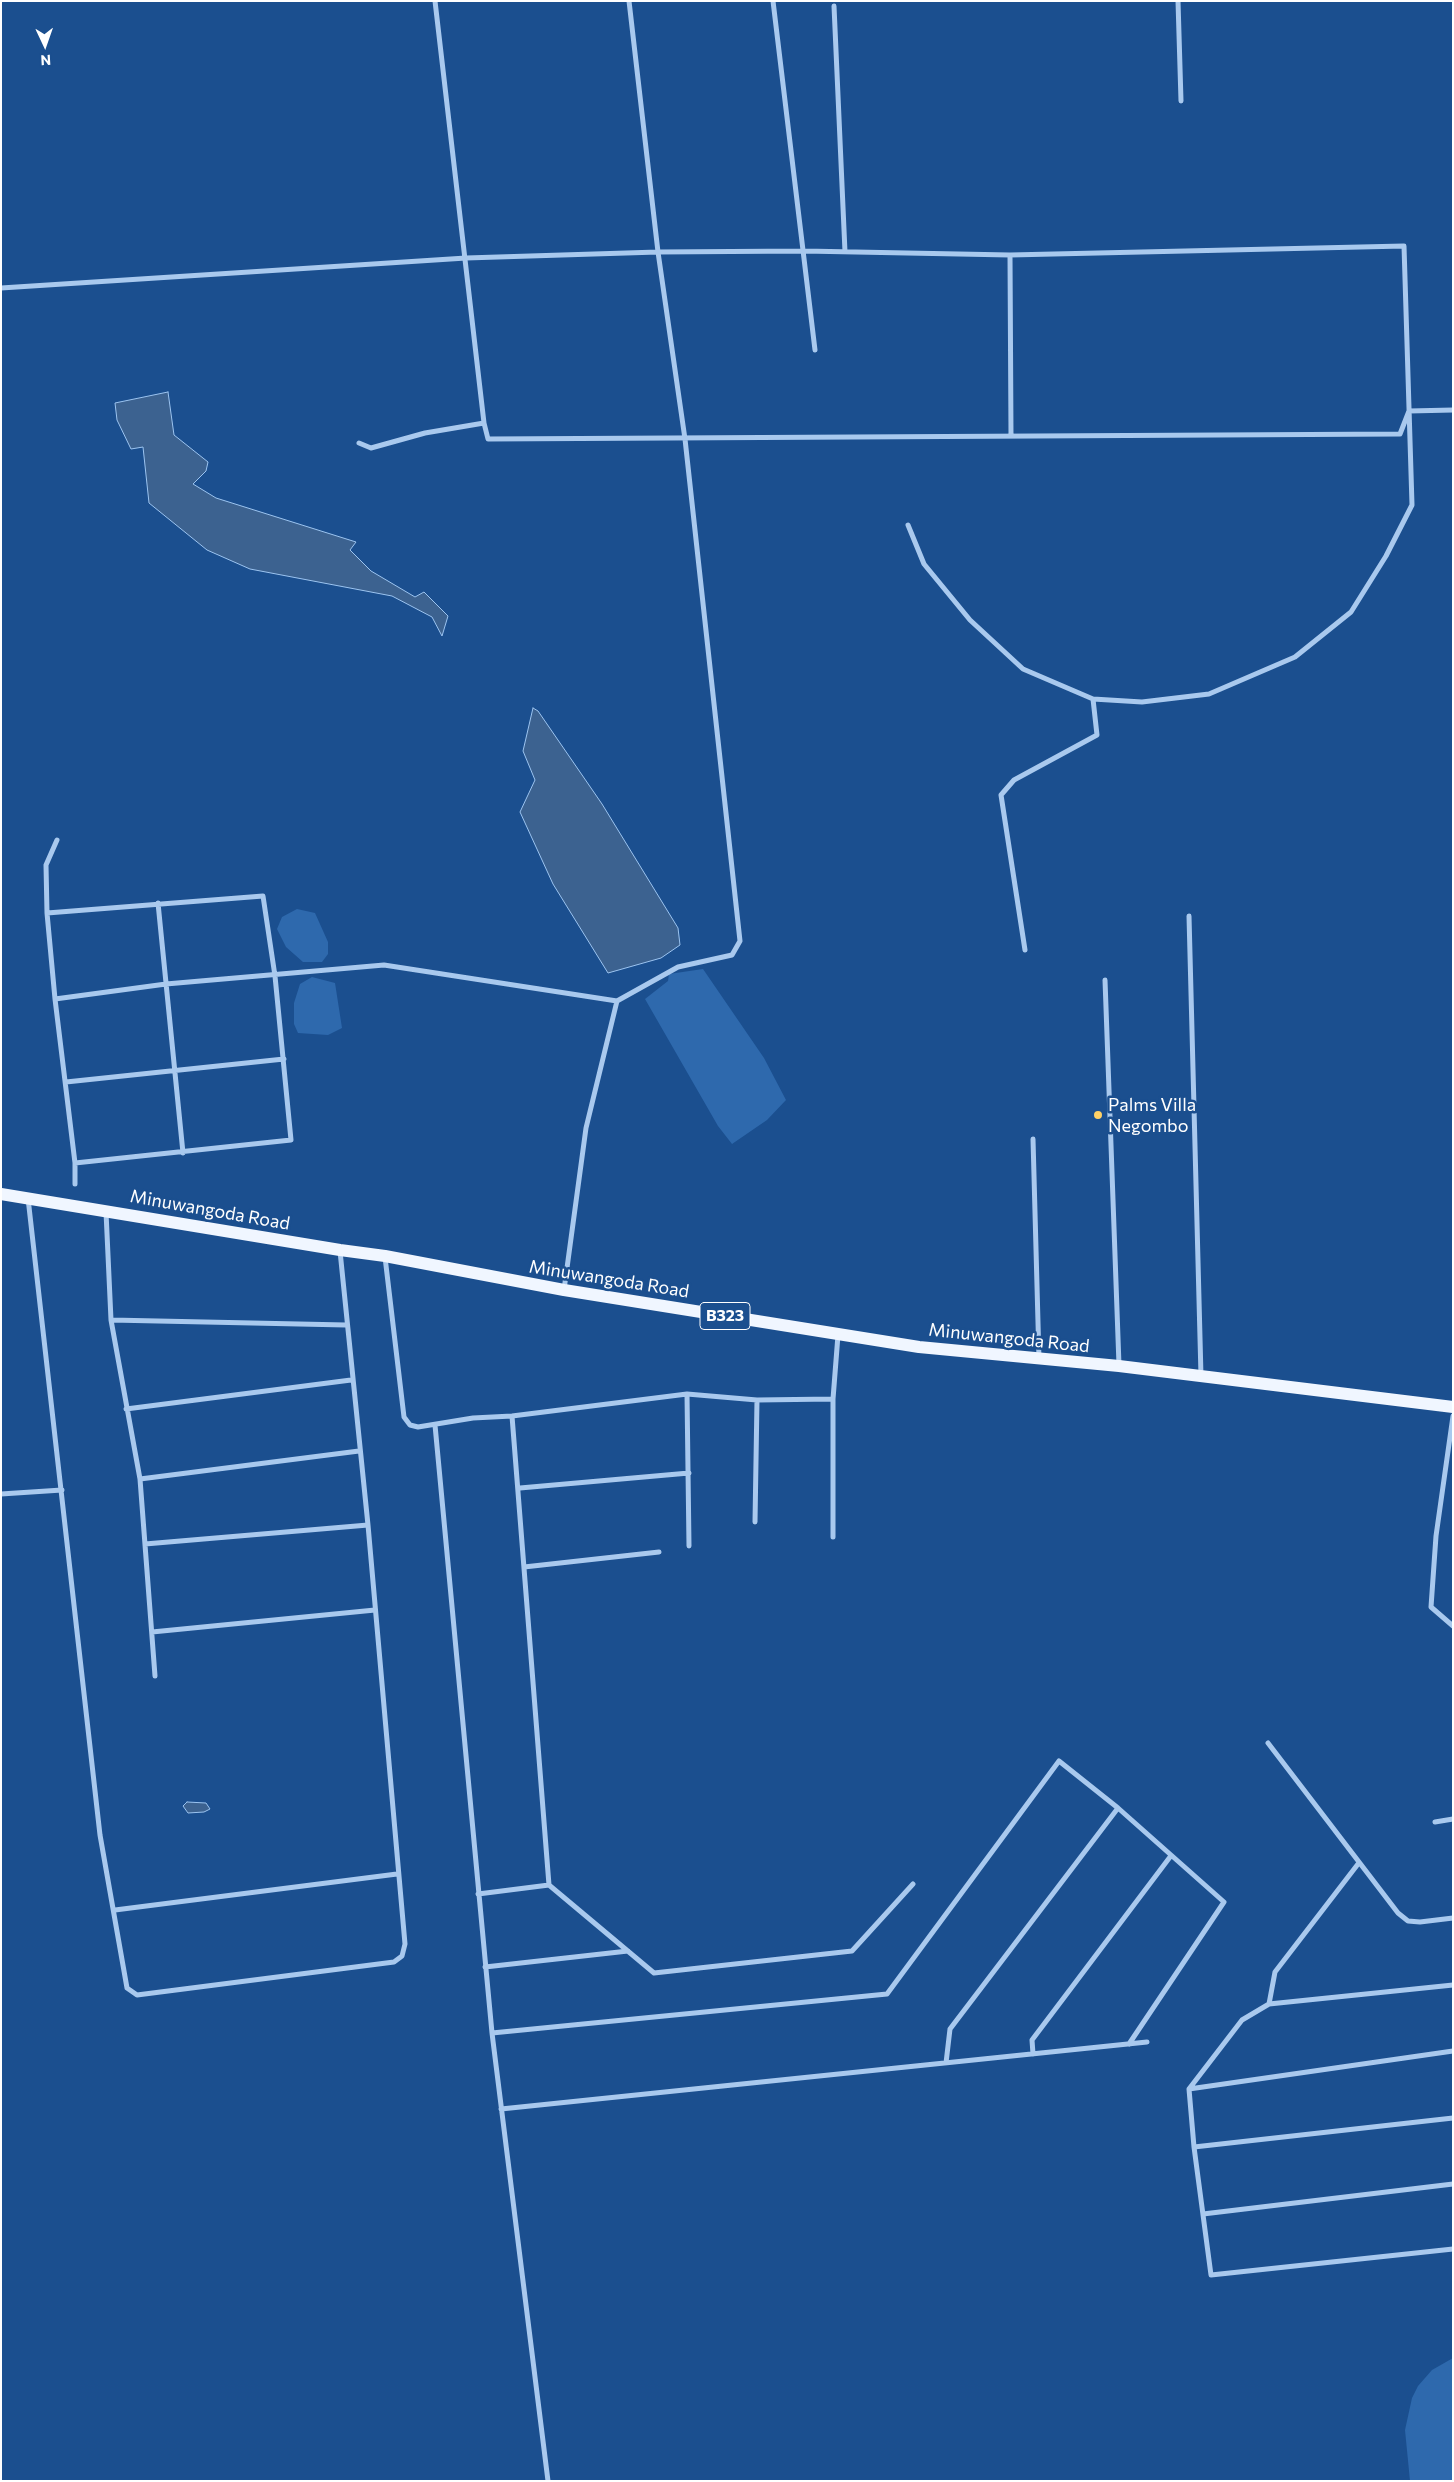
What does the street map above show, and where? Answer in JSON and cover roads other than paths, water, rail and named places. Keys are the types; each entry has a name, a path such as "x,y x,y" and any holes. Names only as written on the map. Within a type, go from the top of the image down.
{"main road":[{"name":"Minuwangoda Road","path":"1,1194 385,1256 564,1290 919,1347 1119,1366 1453,1407"}],"street":[{"path":"435,1 484,422 488,439 1400,434 1409,412"},
{"path":"55,999 166,984 275,976 384,964 617,1001 678,967 732,955 740,941 685,439 658,252 629,1"},
{"path":"773,1 815,350"},
{"path":"1178,1 1181,101"},
{"path":"834,6 845,252"},
{"path":"1,288 466,258 658,252 804,251 1010,255 1404,246 1412,505 1386,556 1351,612 1295,657 1208,694 1142,702 1093,699 1023,669 970,620 924,564 908,525"},
{"path":"1010,255 1011,436"},
{"path":"1409,412 1453,410"},
{"path":"359,443 372,448 425,433 484,422"},
{"path":"1025,950 1001,795 1014,780 1097,735 1093,699"},
{"path":"56,840 46,865 47,913 55,999 75,1163 75,1184"},
{"path":"47,913 263,896 275,976 291,1140 75,1163"},
{"path":"158,903 183,1153"},
{"path":"1189,916 1201,1376"},
{"path":"1105,980 1119,1366"},
{"path":"564,1290 586,1128 617,1001"},
{"path":"66,1082 284,1059"},
{"path":"1033,1139 1039,1359"},
{"path":"28,1197 100,1835 115,1910 127,1988 137,1995 151,1995 394,1962 402,1956 405,1944 388,1736 368,1525 351,1380 340,1250"},
{"path":"106,1210 111,1320 140,1479 155,1676"},
{"path":"385,1256 404,1417 410,1425 418,1427 473,1418 512,1416 687,1394 757,1400 833,1399"},
{"path":"111,1320 346,1325"},
{"path":"833,1537 833,1399 838,1334"},
{"path":"126,1409 351,1380"},
{"path":"687,1394 689,1546"},
{"path":"755,1522 757,1400"},
{"path":"512,1416 520,1488 524,1567 549,1885 654,1973 852,1951 913,1884"},
{"path":"1453,1416 1436,1536 1431,1607 1453,1626"},
{"path":"435,1425 492,2033 548,2481"},
{"path":"140,1479 359,1451"},
{"path":"520,1488 689,1473"},
{"path":"1,1494 62,1490"},
{"path":"145,1544 368,1525"},
{"path":"524,1567 659,1552"},
{"path":"152,1632 375,1610"},
{"path":"1268,1743 1358,1864 1398,1913 1408,1920 1420,1922 1453,1918"},
{"path":"492,2033 887,1994 1059,1761 1118,1808 1170,1857 1224,1902 1129,2044"},
{"path":"946,2063 950,2029 1118,1808"},
{"path":"1435,1822 1453,1818"},
{"path":"1033,2054 1032,2040 1170,1857"},
{"path":"1268,2004 1275,1972 1358,1864"},
{"path":"115,1910 398,1874"},
{"path":"478,1894 549,1885"},
{"path":"485,1967 628,1951"},
{"path":"1453,1985 1268,2004 1242,2020 1189,2089 1194,2147 1211,2276 1453,2249"},
{"path":"501,2109 1147,2042"},
{"path":"1189,2089 1453,2051"},
{"path":"1194,2147 1453,2118"},
{"path":"1203,2214 1453,2184"}],"place":[{"name":"Palms Villa Negombo","path":"1098,1115"}]}
